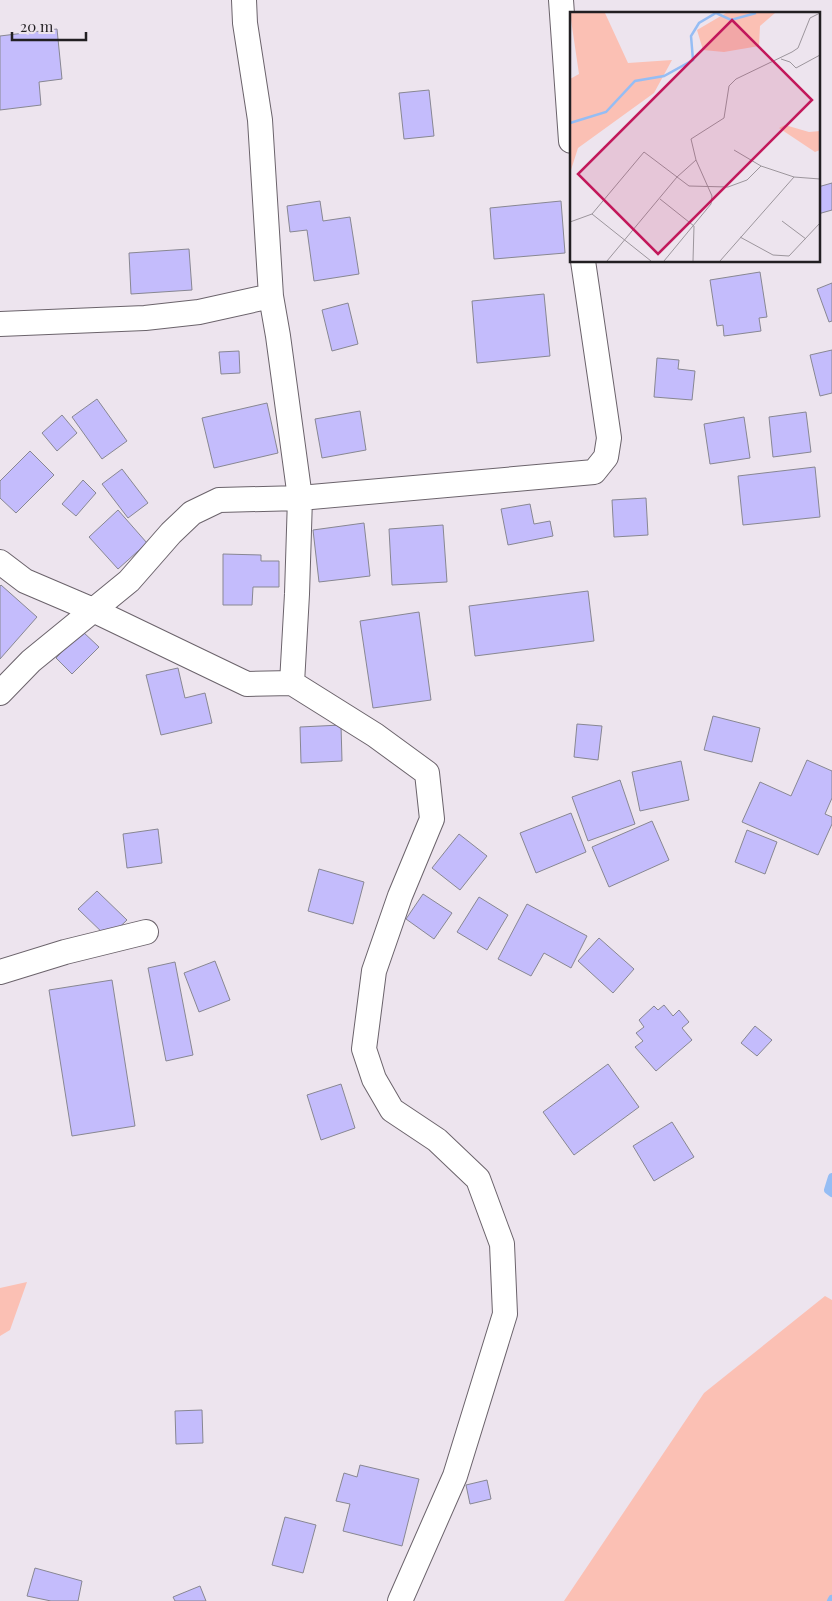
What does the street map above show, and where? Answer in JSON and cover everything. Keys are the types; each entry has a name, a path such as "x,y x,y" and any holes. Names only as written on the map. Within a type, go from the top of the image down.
{"street":[{"path":"244,0 245,23 260,120 271,296 300,498 292,683"},
{"path":"561,0 570,127"},
{"path":"0,693 31,661 129,581 171,533 192,513 219,500 300,498 594,472 606,458 609,438 582,262"},
{"path":"0,324 145,318 199,312 271,296"},
{"path":"0,562 25,582 93,610 247,684 292,683 358,724 427,773 432,819 400,896 374,971 364,1049 374,1079 392,1110 437,1140 478,1179 502,1244 505,1314 455,1476 400,1601"},
{"path":"0,972 65,952 146,932"}],"shaded area":[{"path":"27,1282 10,1330 0,1336 0,1288"},
{"path":"825,1296 832,1300 832,1601 564,1601 704,1393"}],"building":[{"path":"57,29 62,79 39,82 41,105 0,110 0,36"},
{"path":"429,90 434,136 404,139 399,93"},
{"path":"832,183 832,210 820,213 820,186"},
{"path":"320,201 323,221 350,217 359,274 314,281 307,230 290,232 287,206"},
{"path":"561,201 565,253 494,259 490,208"},
{"path":"189,249 192,290 131,294 129,253"},
{"path":"760,272 767,317 759,318 761,331 724,336 723,325 717,326 710,280"},
{"path":"832,283 832,321 829,322 817,289"},
{"path":"544,294 550,356 477,363 472,301"},
{"path":"348,303 358,344 332,351 322,310"},
{"path":"832,350 832,393 820,396 810,355"},
{"path":"239,351 240,373 221,374 219,352"},
{"path":"657,358 679,360 678,369 695,371 692,400 654,397"},
{"path":"97,399 127,441 102,459 72,417"},
{"path":"267,403 278,453 214,468 202,418"},
{"path":"360,411 366,450 322,458 315,419"},
{"path":"806,412 811,452 773,457 769,417"},
{"path":"62,415 77,433 57,451 42,433"},
{"path":"744,417 750,458 710,464 704,424"},
{"path":"30,451 54,475 16,513 0,498 0,481"},
{"path":"815,467 820,517 743,525 738,476"},
{"path":"122,469 148,503 128,518 102,484"},
{"path":"83,480 96,493 76,516 62,504"},
{"path":"646,498 648,535 614,537 612,500"},
{"path":"530,504 534,524 550,521 553,536 508,545 501,509"},
{"path":"118,510 147,543 118,569 89,537"},
{"path":"364,523 370,576 319,582 313,530"},
{"path":"443,525 447,582 392,585 389,529"},
{"path":"223,554 261,555 261,561 279,561 279,587 253,587 252,605 223,605"},
{"path":"0,586 37,617 0,659"},
{"path":"588,591 594,641 475,656 469,606"},
{"path":"419,612 431,700 373,708 360,621"},
{"path":"82,631 99,647 72,674 56,658"},
{"path":"178,668 185,698 205,693 212,723 161,735 146,675"},
{"path":"713,716 760,728 752,762 704,750"},
{"path":"577,724 602,726 598,760 574,757"},
{"path":"341,725 342,761 301,763 300,727"},
{"path":"807,760 832,771 832,798 825,814 832,817 832,824 818,855 742,822 760,782 791,796"},
{"path":"681,761 689,800 640,811 632,772"},
{"path":"620,780 635,824 588,841 572,797"},
{"path":"571,813 586,852 536,873 520,833"},
{"path":"652,821 669,860 609,887 592,847"},
{"path":"158,829 162,863 127,868 123,834"},
{"path":"747,830 777,842 765,874 735,862"},
{"path":"459,834 487,856 460,890 432,868"},
{"path":"319,869 364,882 353,924 308,911"},
{"path":"97,891 127,920 108,938 78,909"},
{"path":"423,894 452,913 434,939 406,919"},
{"path":"479,897 508,915 487,950 457,932"},
{"path":"527,904 587,936 571,968 544,953 531,976 498,959"},
{"path":"599,938 634,969 613,993 578,961"},
{"path":"215,961 230,1000 199,1012 184,973"},
{"path":"175,962 193,1055 166,1061 148,968"},
{"path":"112,980 135,1126 72,1136 49,990"},
{"path":"664,1005 673,1016 679,1010 689,1022 682,1028 692,1040 656,1071 635,1047 643,1041 636,1033 644,1027 639,1020 654,1006 658,1010"},
{"path":"755,1026 772,1040 757,1056 741,1043"},
{"path":"608,1064 639,1107 574,1155 543,1112"},
{"path":"341,1084 355,1128 321,1140 307,1095"},
{"path":"672,1122 694,1157 654,1181 633,1146"},
{"path":"202,1410 203,1443 176,1444 175,1411"},
{"path":"360,1465 419,1479 402,1546 343,1531 350,1504 336,1501 344,1473 357,1477"},
{"path":"487,1480 491,1499 470,1504 466,1485"},
{"path":"285,1517 316,1525 303,1573 272,1565"},
{"path":"35,1568 82,1581 78,1601 51,1601 27,1596"},
{"path":"200,1586 206,1601 175,1601 173,1597"}],"waterway":[{"path":"832,1177 828,1190 832,1193"}]}
